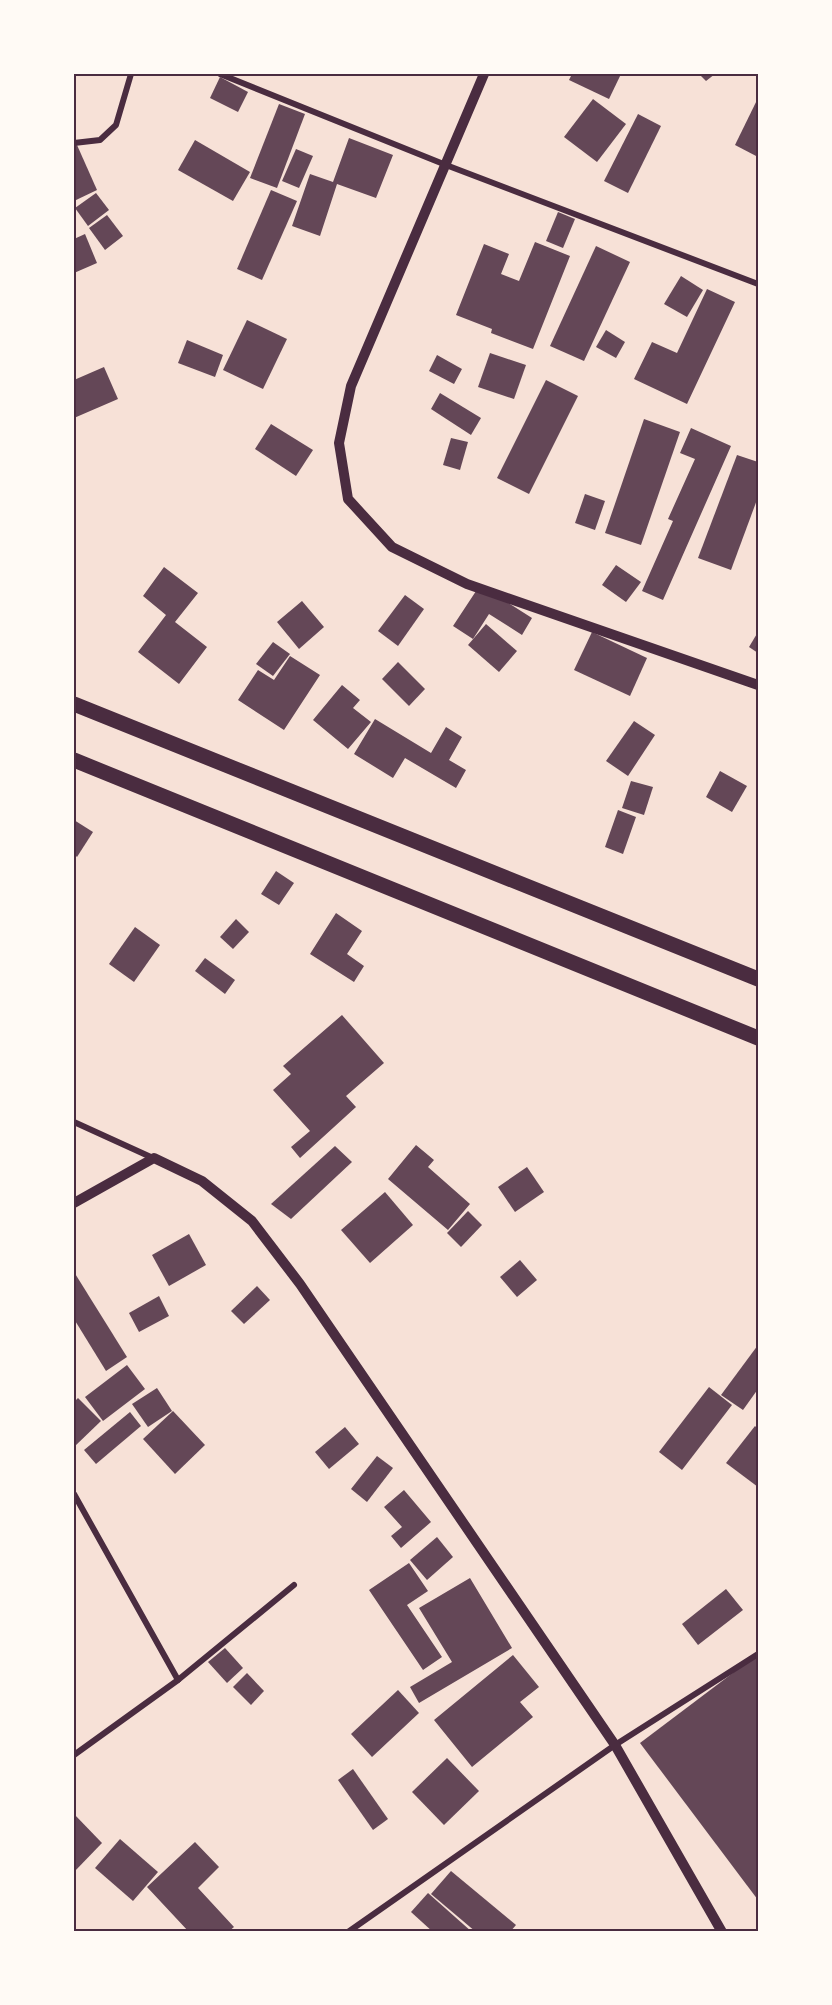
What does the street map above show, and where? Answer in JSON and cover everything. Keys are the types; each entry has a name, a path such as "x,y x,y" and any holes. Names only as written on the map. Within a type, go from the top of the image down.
{"main road":[{"path":"74,704 759,979"},
{"path":"74,760 759,1038"}],"street":[{"path":"74,143 100,140 116,124 131,74"},
{"path":"220,74 446,165 759,284"},
{"path":"484,74 351,386 339,444 348,499 392,548 467,584 759,685"},
{"path":"74,1122 202,1181 252,1221 300,1284 615,1745 722,1932"},
{"path":"74,1203 154,1158"},
{"path":"74,1494 178,1680"},
{"path":"74,1755 178,1680 294,1585"},
{"path":"348,1932 615,1745 759,1654"}],"building":[{"path":"572,74 621,74 609,99 569,80"},
{"path":"699,74 715,74 706,81"},
{"path":"220,77 248,92 238,112 210,98"},
{"path":"758,98 758,157 735,145"},
{"path":"593,99 626,124 597,162 564,137"},
{"path":"279,104 305,114 277,188 250,178"},
{"path":"638,114 661,126 628,193 604,181"},
{"path":"349,138 393,155 376,198 337,184 320,236 292,226 310,174 333,182"},
{"path":"195,140 250,172 233,201 178,170"},
{"path":"77,145 97,190 74,201 74,146"},
{"path":"296,149 313,156 299,188 282,181"},
{"path":"271,190 297,201 262,280 237,269"},
{"path":"96,193 109,210 88,226 75,208"},
{"path":"558,212 575,219 563,248 546,241"},
{"path":"107,215 123,236 105,250 89,228"},
{"path":"85,234 97,263 74,273 74,239"},
{"path":"535,242 570,256 533,349 491,333 492,329 456,315 484,244 509,254 501,274 519,281"},
{"path":"596,246 630,262 584,361 550,346"},
{"path":"681,276 703,290 687,317 664,304"},
{"path":"707,289 735,302 687,404 634,379 652,342 677,353"},
{"path":"247,320 287,339 263,389 223,370"},
{"path":"606,330 625,342 616,358 596,347"},
{"path":"187,340 223,355 215,377 178,363"},
{"path":"490,353 526,365 514,399 478,387"},
{"path":"437,355 462,369 454,384 429,371"},
{"path":"104,367 118,399 74,418 74,380"},
{"path":"546,380 578,396 529,494 497,478"},
{"path":"440,393 481,418 471,435 431,409"},
{"path":"644,419 680,432 641,545 605,533"},
{"path":"271,424 313,450 296,476 255,449"},
{"path":"691,428 731,446 663,600 642,591 673,521 668,519 695,459 680,453"},
{"path":"451,438 468,442 460,470 443,465"},
{"path":"737,455 758,462 758,497 731,570 698,558"},
{"path":"585,494 605,501 595,530 575,523"},
{"path":"616,565 641,582 626,602 602,585"},
{"path":"164,567 198,593 175,622 207,647 179,684 138,652 166,615 143,596"},
{"path":"480,585 532,618 522,635 489,614 473,639 453,626"},
{"path":"405,595 424,609 398,646 378,631"},
{"path":"302,601 324,627 299,649 277,622"},
{"path":"486,624 517,651 499,672 468,645"},
{"path":"592,632 647,658 630,696 574,670"},
{"path":"758,632 758,653 749,647"},
{"path":"273,642 290,654 273,676 256,664"},
{"path":"290,656 320,675 284,730 238,700 258,670 274,680"},
{"path":"398,662 425,689 409,706 382,679"},
{"path":"342,685 360,700 353,708 371,722 348,749 313,720"},
{"path":"375,719 431,753 446,727 462,737 449,760 466,770 456,788 405,758 393,778 354,754"},
{"path":"634,721 655,735 628,776 606,761"},
{"path":"720,771 747,786 732,812 706,797"},
{"path":"631,781 653,787 644,815 622,808"},
{"path":"618,810 636,817 623,854 605,847"},
{"path":"74,820 93,832 77,857 74,854"},
{"path":"276,871 294,883 279,905 261,894"},
{"path":"336,913 362,931 347,954 364,966 354,982 310,954"},
{"path":"236,919 249,932 233,949 220,937"},
{"path":"135,927 160,945 134,982 109,964"},
{"path":"205,958 235,980 225,994 195,971"},
{"path":"342,1015 384,1063 346,1096 356,1107 300,1158 291,1147 310,1131 273,1090 291,1074 283,1066"},
{"path":"416,1145 434,1160 428,1167 470,1204 448,1230 388,1179"},
{"path":"335,1146 352,1162 291,1219 271,1204"},
{"path":"527,1167 544,1192 515,1212 498,1187"},
{"path":"385,1192 413,1225 370,1263 341,1230"},
{"path":"468,1211 482,1225 461,1247 447,1233"},
{"path":"189,1234 206,1265 169,1286 152,1255"},
{"path":"520,1260 537,1280 517,1297 500,1277"},
{"path":"74,1272 127,1357 106,1371 74,1319"},
{"path":"257,1286 270,1300 244,1324 231,1311"},
{"path":"159,1296 169,1316 139,1332 129,1313"},
{"path":"758,1345 758,1389 743,1410 721,1395"},
{"path":"127,1365 145,1389 103,1421 85,1397"},
{"path":"709,1387 732,1405 682,1470 659,1452"},
{"path":"157,1388 172,1411 148,1427 132,1404"},
{"path":"78,1398 101,1421 74,1447 74,1402"},
{"path":"173,1411 205,1445 175,1474 143,1439"},
{"path":"130,1412 141,1426 96,1464 84,1450"},
{"path":"755,1426 758,1429 758,1487 726,1463"},
{"path":"345,1427 359,1444 329,1469 315,1452"},
{"path":"377,1456 393,1468 367,1502 351,1489"},
{"path":"404,1490 431,1522 401,1548 391,1536 402,1527 384,1507"},
{"path":"437,1537 453,1557 427,1580 410,1560"},
{"path":"409,1563 428,1591 407,1605 442,1657 423,1670 369,1590"},
{"path":"470,1578 512,1648 419,1703 410,1687 452,1662 419,1608"},
{"path":"726,1589 743,1610 698,1645 682,1624"},
{"path":"225,1648 243,1668 227,1683 208,1662"},
{"path":"758,1654 758,1900 640,1743"},
{"path":"513,1655 539,1687 520,1702 533,1717 472,1767 434,1720"},
{"path":"247,1673 264,1691 251,1705 233,1687"},
{"path":"398,1690 419,1713 372,1757 351,1734"},
{"path":"447,1758 479,1791 444,1825 412,1792"},
{"path":"353,1769 388,1819 373,1830 338,1780"},
{"path":"74,1814 102,1843 74,1872"},
{"path":"120,1839 158,1872 133,1901 95,1868"},
{"path":"195,1842 219,1867 198,1888 234,1927 228,1932 189,1932 147,1887"},
{"path":"451,1871 516,1925 510,1932 476,1932 431,1894"},
{"path":"428,1893 472,1932 433,1932 411,1912"}]}
